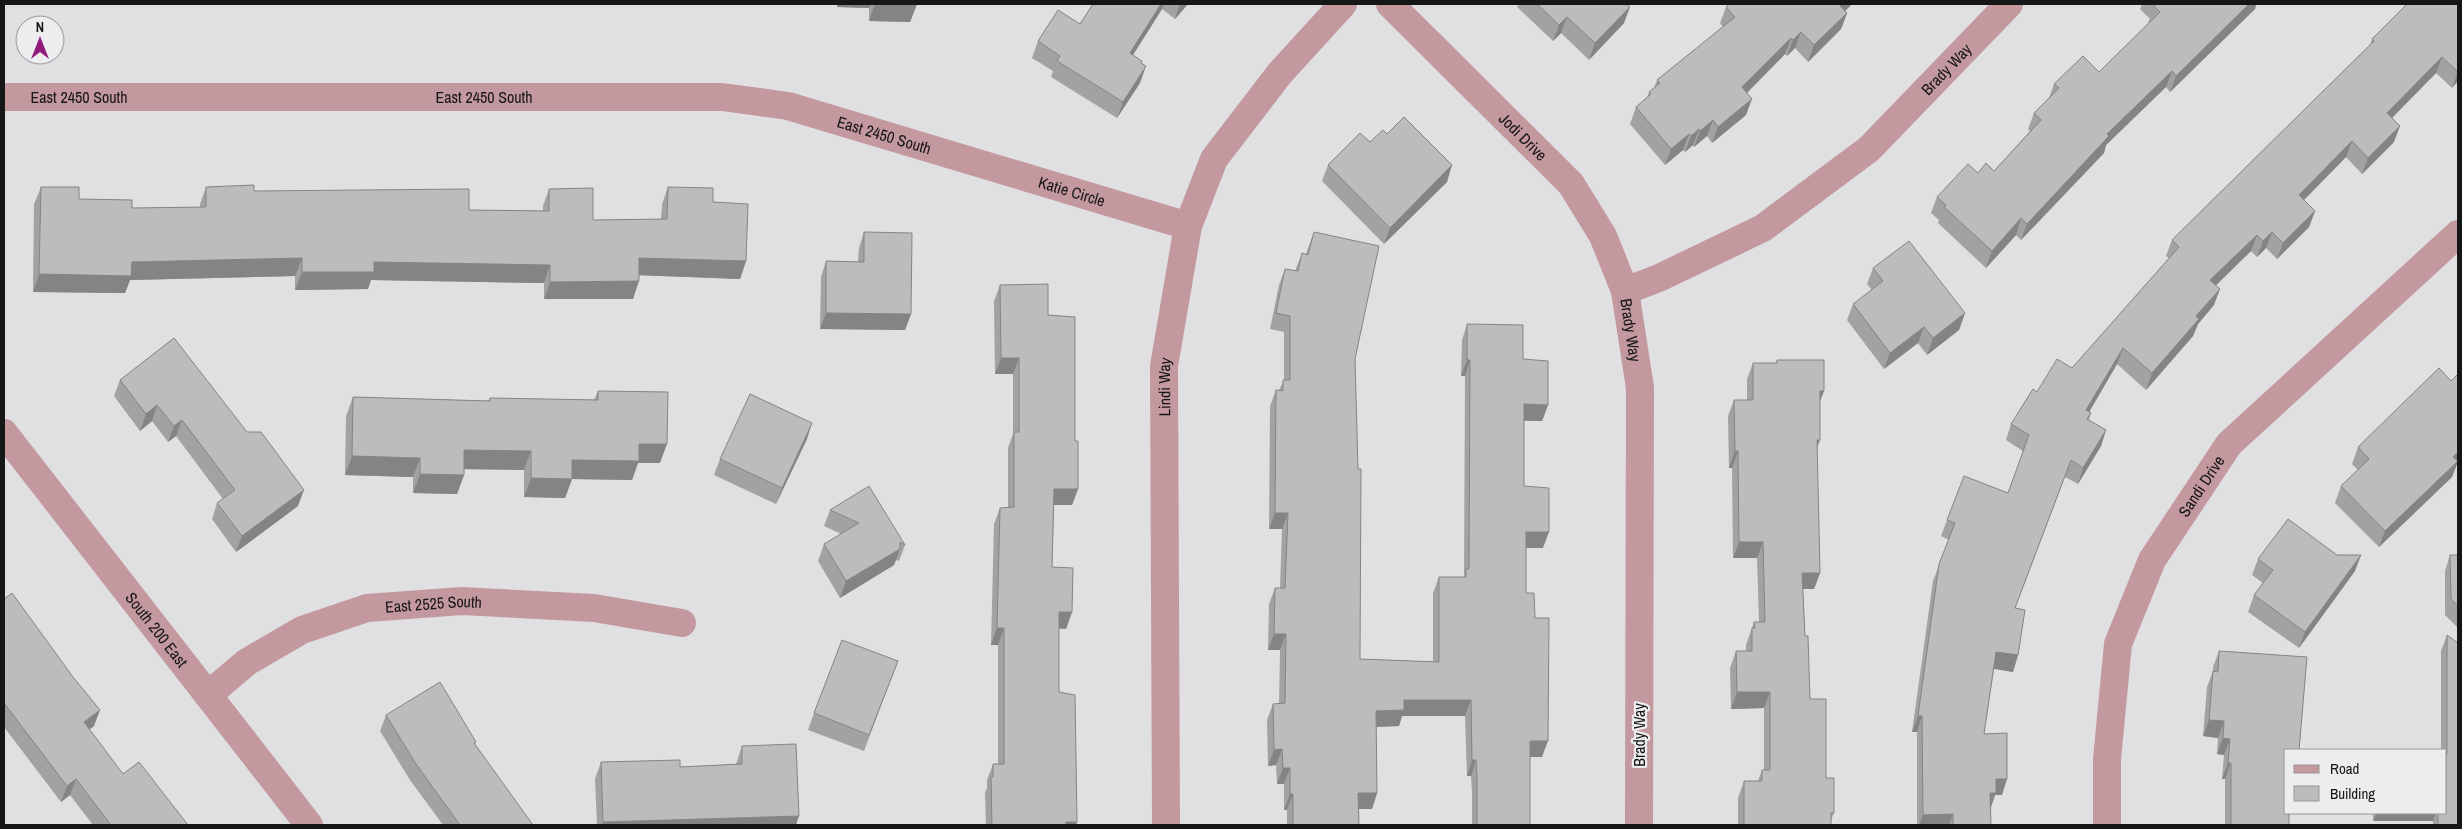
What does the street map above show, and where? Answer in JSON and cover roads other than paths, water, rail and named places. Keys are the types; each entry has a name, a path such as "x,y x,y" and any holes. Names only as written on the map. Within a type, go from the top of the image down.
{"street":[{"name":"Lindi Way","path":"1166,825 1164,366 1188,226 1214,159 1280,73 1343,4"},
{"name":"Jodi Drive","path":"1390,4 1572,184 1603,236 1625,291"},
{"name":"Brady Way","path":"1639,825 1640,388 1625,291 1659,278 1763,228 1869,149 2009,4"},
{"name":"East 2450 South","path":"4,97 722,97 788,106 956,157"},
{"name":"Katie Circle","path":"956,157 1188,226"},
{"name":"Sandi Drive","path":"2107,825 2107,759 2118,644 2152,560 2229,444 2458,234"},
{"name":"South 200 East","path":"4,433 309,825"},
{"name":"East 2525 South","path":"208,695 247,662 302,630 367,608 471,601 594,608 682,623"}]}
